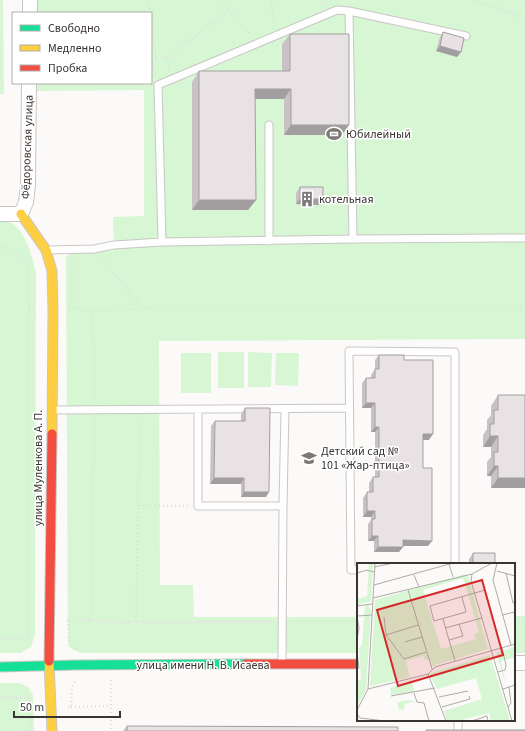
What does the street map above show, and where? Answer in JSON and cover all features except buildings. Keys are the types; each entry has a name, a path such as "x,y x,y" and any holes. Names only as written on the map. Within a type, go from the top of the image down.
{"street":[{"path":"30,0 30,12"},
{"name":"Фёдоровская улица","path":"0,214 21,214 26,202 28,186 29,84"},
{"name":"улица Муленкова А. П.","path":"21,214 46,250 52,271 53,310 49,666 52,731"},
{"name":"улица имени Н. В. Исаева","path":"0,667 357,664"}],"lane":[{"path":"162,242 158,85 337,10 349,11 466,36"},
{"path":"349,11 353,239"},
{"path":"269,125 269,241"},
{"path":"46,250 94,249 114,245 162,242 525,238"},
{"path":"357,570 351,570 349,351 455,352 456,563"},
{"path":"51,410 349,408"},
{"path":"282,664 285,409"},
{"path":"198,410 198,506 283,506"}],"path":[{"path":"148,0 150,12"},
{"path":"219,0 227,11 250,35"},
{"path":"271,0 274,24"},
{"path":"474,0 525,18"},
{"path":"167,58 227,11"},
{"path":"152,30 156,58 153,63 153,69 156,75"},
{"path":"156,58 161,56 167,58"},
{"path":"167,58 169,64 168,70"},
{"path":"0,245 14,252 29,265 28,639 0,639"},
{"path":"94,249 144,309"},
{"path":"29,310 72,308 93,310 525,309"},
{"path":"93,310 94,410 91,621 357,621"},
{"path":"136,622 140,410"},
{"path":"138,506 198,506"},
{"path":"111,678 111,731"},
{"path":"71,707 111,706"},
{"path":"30,708 30,731"}],"green space":[{"path":"0,0 3,0 4,94 0,94"},
{"path":"37,0 525,0 525,339 159,341 160,585 193,585 194,617 357,617 357,653 81,653 68,646 66,257 73,252 114,251 113,217 144,216 144,90 36,91 36,84 152,84 152,12 37,12"},
{"path":"0,219 8,221 21,232 29,248 36,274 35,635 31,647 21,653 0,653"},
{"path":"218,352 244,352 244,388 218,388"},
{"path":"248,352 272,353 271,387 248,387"},
{"path":"181,353 211,353 211,393 181,393"},
{"path":"276,353 299,353 298,386 275,385"},
{"path":"515,616 525,616 525,653 515,653"},
{"path":"0,683 19,683 28,687 33,695 34,731 0,731"}],"traffic: fast":[{"path":"0,667 246,664"}],"traffic: slow":[{"path":"21,214 46,250 52,271 52,434"},
{"path":"49,661 52,731"}],"traffic: jam":[{"path":"49,661 52,434"},
{"path":"246,664 357,664"}],"place":[{"name":"Юбилейный","path":"334,134"},
{"name":"котельная","path":"307,199"},
{"name":"Детский сад № 101 «Жар-птица»","path":"309,458"}]}
